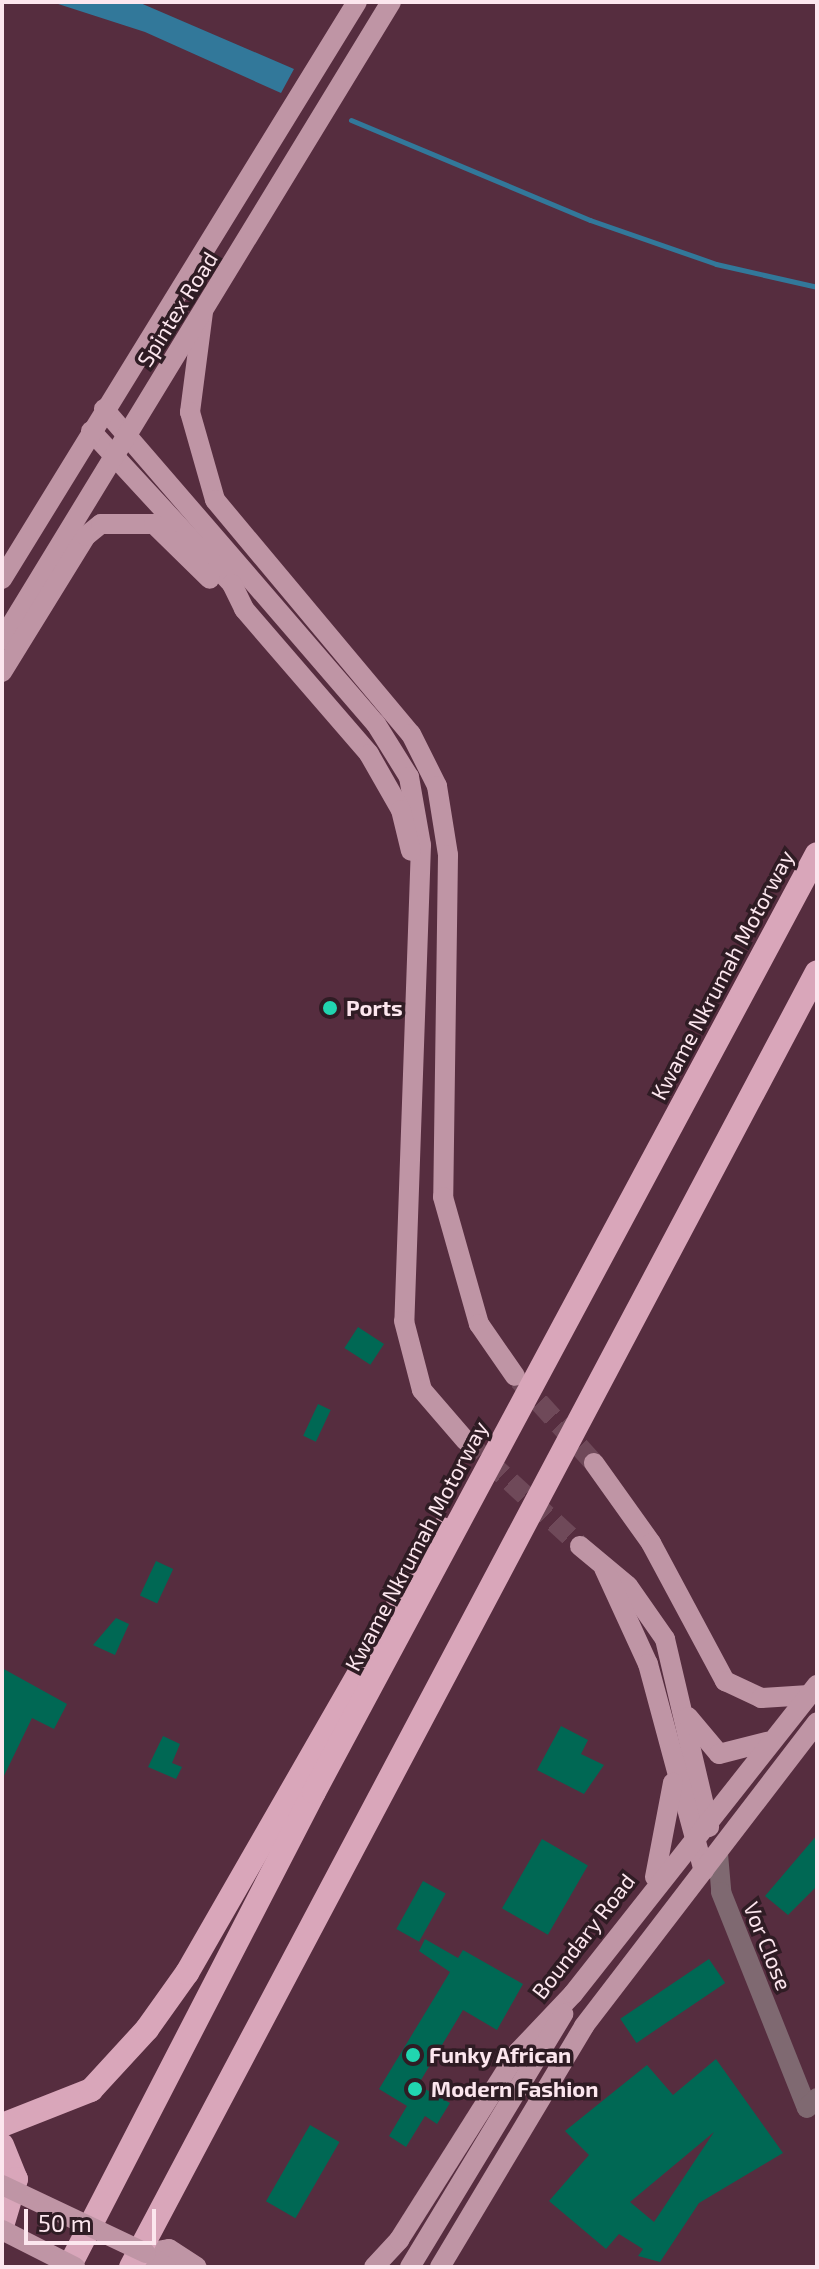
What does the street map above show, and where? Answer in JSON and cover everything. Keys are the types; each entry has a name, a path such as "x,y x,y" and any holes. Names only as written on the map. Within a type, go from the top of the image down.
{"highway":[{"name":"Kwame Nkrumah Motorway","path":"72,2267 477,1487 817,854"},
{"path":"139,2260 817,972"},
{"path":"2,2125 91,2090 147,2029 187,1973 410,1573 477,1487"},
{"path":"2,2145 16,2179 2,2228"}],"main road":[{"name":"Spintex Road","path":"2,579 357,2"},
{"name":"Spintex Road","path":"2,640 391,2"},
{"path":"203,312 190,412 215,500 411,734 437,786 448,855 443,1197 479,1324 515,1376"},
{"path":"104,409 129,430 394,748 417,805 418,879 404,1321 422,1390 466,1441"},
{"path":"91,431 116,451 232,584 244,609"},
{"path":"2,672 86,536 101,524 154,524 244,609 369,754 401,810 418,879"},
{"path":"412,1018 444,983"},
{"path":"594,1463 651,1543 725,1681 761,1698 813,1690"},
{"path":"580,1546 647,1607 665,1639 682,1704 704,1871"},
{"path":"604,1568 648,1664 672,1767 700,1827 718,1854"},
{"name":"Boundary Road","path":"374,2267 399,2240 518,2052 573,1994 653,1885 813,1690"},
{"path":"682,1704 694,1730 719,1754 746,1752 776,1736"},
{"path":"440,2267 584,2026 817,1722"},
{"path":"653,1885 671,1819 672,1767"},
{"path":"410,2267 464,2186 573,1994"},
{"path":"2,2185 139,2260 166,2267"},
{"path":"2,2228 72,2267"},
{"path":"139,2260 169,2249 197,2267"}],"street":[{"name":"Vor Close","path":"718,1854 721,1892"},
{"name":"Vor Close","path":"704,1871 721,1892 812,2103"}],"water":[{"path":"52,2 138,2 294,69 281,93 145,32"}],"building":[{"path":"358,1327 384,1344 370,1365 344,1348"},
{"path":"318,1404 331,1410 316,1442 303,1436"},
{"path":"156,1561 173,1569 157,1603 140,1595"},
{"path":"116,1618 129,1624 115,1655 93,1645"},
{"path":"2,1668 67,1704 54,1729 32,1718 2,1780"},
{"path":"561,1726 588,1740 581,1754 604,1765 584,1794 537,1770"},
{"path":"163,1736 180,1744 172,1763 182,1767 176,1779 148,1767"},
{"path":"817,1835 817,1886 788,1915 765,1896"},
{"path":"542,1839 588,1866 548,1935 502,1908"},
{"path":"423,1881 446,1894 419,1942 396,1929"},
{"path":"425,1939 458,1958 463,1950 523,1984 497,2030 463,2010 418,2085 450,2103 437,2124 425,2116 406,2147 389,2136 407,2106 379,2089 450,1972 419,1951"},
{"path":"709,1959 725,1983 637,2043 620,2019"},
{"path":"716,2059 783,2153 699,2203 660,2262 638,2256 643,2249 619,2234 606,2249 549,2201 589,2155 565,2131 647,2065 673,2095","holes":["714,2132 654,2222 630,2202"]},
{"path":"310,2125 339,2142 295,2218 266,2201"}],"waterway":[{"path":"351,120 590,220 716,264 817,287"}],"tunnel":[{"path":"519,1380 594,1463"},
{"path":"466,1441 580,1546"}],"place":[{"name":"Ports","path":"330,1008"},
{"name":"Funky African","path":"413,2055"},
{"name":"Modern Fashion","path":"415,2089"}]}
